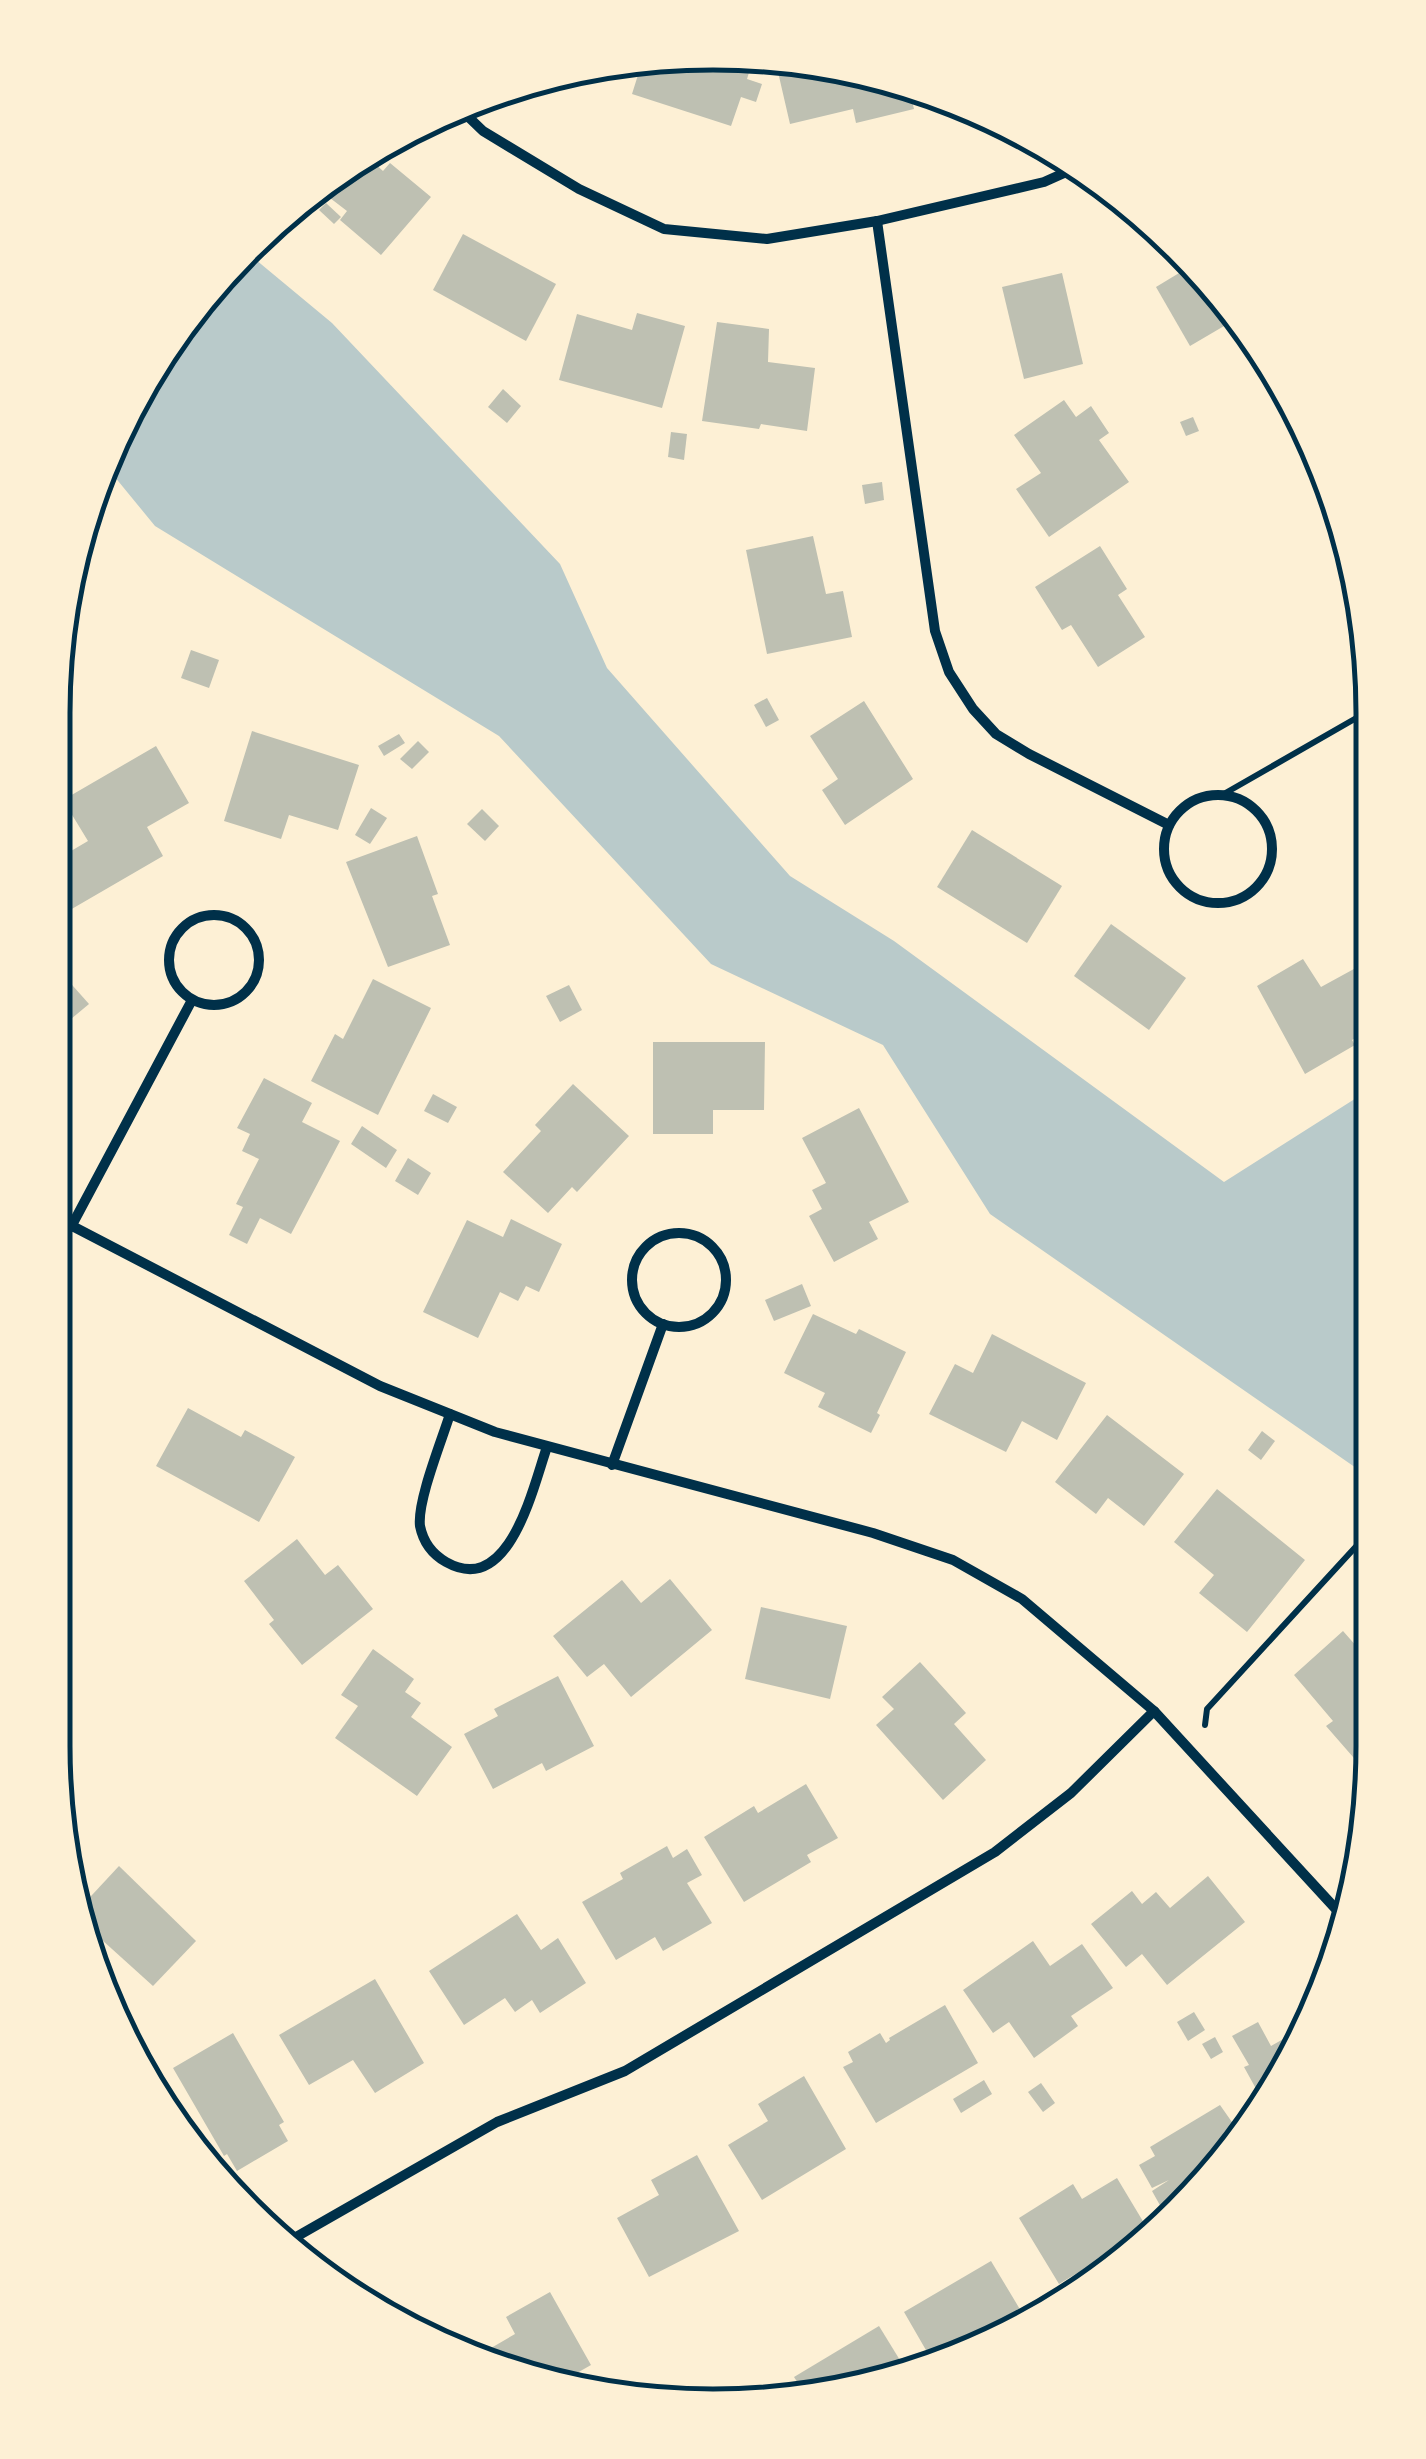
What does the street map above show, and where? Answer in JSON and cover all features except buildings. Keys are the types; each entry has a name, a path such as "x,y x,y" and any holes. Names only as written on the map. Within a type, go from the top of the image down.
{"street":[{"path":"470,118 483,131 563,180 664,228 767,240 877,220 1044,182 1063,174"},
{"path":"877,220 934,631 949,672 973,709 996,734 1169,825"},
{"path":"1222,795 1243,800 1260,813 1271,832 1273,854 1267,874 1254,891 1235,902 1214,904 1193,899 1176,885 1166,867 1163,846 1169,825 1182,808 1201,797 1222,795"},
{"path":"218,914 236,919 250,930 258,946 260,964 254,981 243,995 227,1004 209,1005 192,1000 178,989 170,973 168,956 174,938 184,924 200,916 218,914"},
{"path":"192,1000 72,1227 380,1386 496,1432 873,1532 953,1560 1022,1599 1154,1711 1335,1908"},
{"path":"677,1232 696,1235 712,1244 723,1260 727,1277 724,1296 714,1312 699,1323 682,1327 664,1324 647,1314 636,1300 632,1282 635,1263 644,1247 659,1237 677,1232"},
{"path":"612,1465 664,1324"},
{"path":"450,1414 422,1505 420,1524 425,1542 437,1557 454,1566 473,1568 492,1562 506,1550 516,1534 547,1446"},
{"path":"297,2236 497,2122 625,2071 995,1852 1071,1793 1154,1711"}],"path":[{"path":"1222,795 1356,718"},
{"path":"1200,1761 1207,1709 1356,1546"}],"shaded area":[{"path":"256,260 332,323 560,564 607,668 790,876 894,941 1224,1182 1356,1098 1356,1468 990,1214 883,1045 711,964 499,736 155,526 115,477 136,429 178,356"}]}
